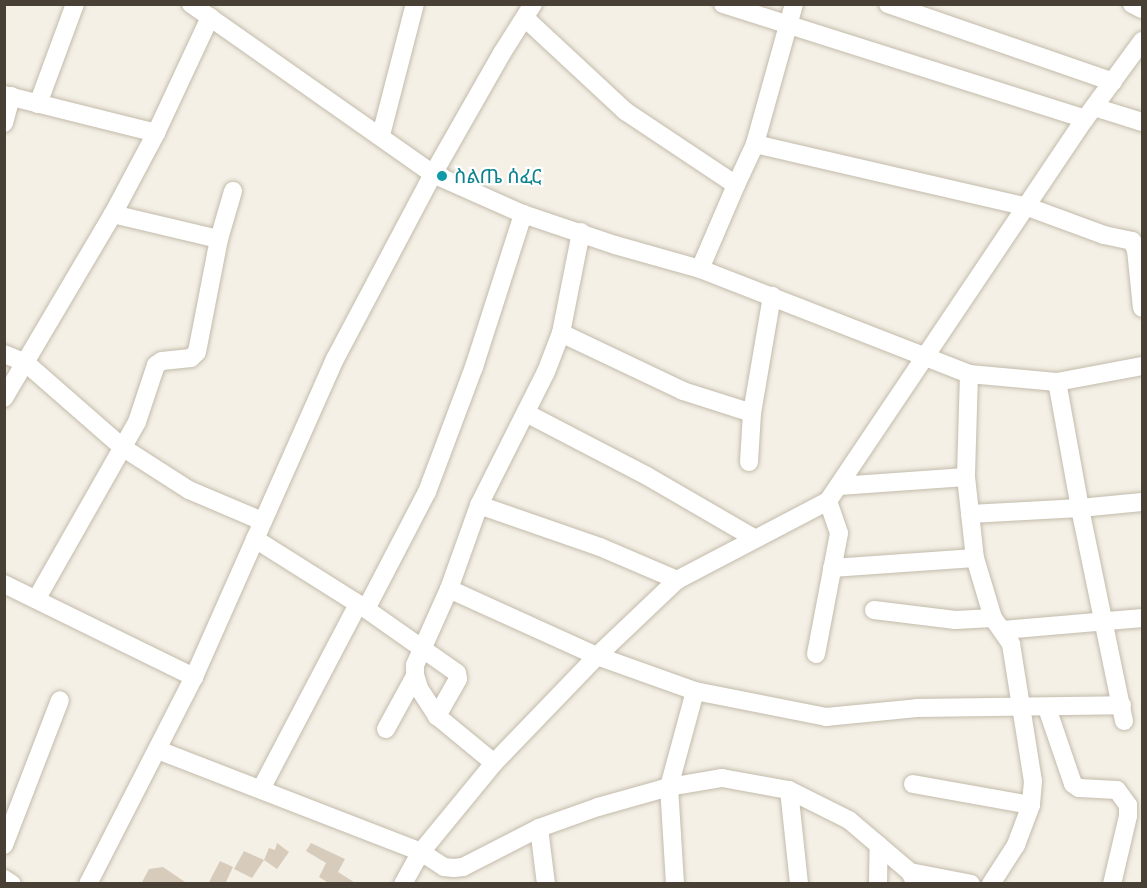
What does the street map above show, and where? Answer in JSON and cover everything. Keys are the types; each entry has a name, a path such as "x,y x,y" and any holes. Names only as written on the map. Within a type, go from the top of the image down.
{"street":[{"path":"38,104 75,4"},
{"path":"191,4 381,135 433,174 523,214 700,269 969,374 1057,382 1143,366"},
{"path":"381,135 415,4"},
{"path":"723,4 788,26 1090,113 1143,122"},
{"path":"700,269 755,144 794,4"},
{"path":"888,4 1113,82"},
{"path":"1132,4 1143,9"},
{"path":"88,884 194,677 335,359 433,174 529,11 625,111 736,185"},
{"path":"4,398 113,214 156,133 210,17"},
{"path":"403,884 421,852 494,763 597,656 677,580 828,501 1090,113 1143,41"},
{"path":"4,123 8,95 156,133"},
{"path":"755,144 1028,207 1104,235 1132,241 1136,250 1143,308"},
{"path":"36,598 137,422 156,365 162,361 191,358 197,352 219,239 233,191"},
{"path":"113,214 219,239"},
{"path":"261,789 427,492 474,367 523,214"},
{"path":"494,763 437,716 427,703 415,676 415,665 449,589 479,506 526,413 561,333 581,232"},
{"path":"749,462 752,413 772,296"},
{"path":"561,333 683,392 752,413"},
{"path":"4,354 26,363 122,447 189,490 262,521"},
{"path":"969,374 966,477 975,558 998,624 1011,644 1034,781 1031,805 1016,845 991,884"},
{"path":"449,589 597,656 695,692 826,717 917,708 1023,706 1123,713 1080,508 1057,382"},
{"path":"526,413 647,476 754,538"},
{"path":"839,486 966,477"},
{"path":"816,654 840,533 828,501"},
{"path":"970,514 1143,502"},
{"path":"479,506 600,547 677,580"},
{"path":"255,539 362,607 423,648 459,676 437,716"},
{"path":"832,568 975,558"},
{"path":"4,584 194,677"},
{"path":"874,610 998,624 1143,618"},
{"path":"386,729 415,676"},
{"path":"675,884 669,787 695,692"},
{"path":"4,845 60,700"},
{"path":"1047,708 1073,784 1079,788 1117,790 1135,819 1112,884"},
{"path":"158,750 421,852 444,867 463,867 539,828 598,807 669,787 722,778 789,790 849,820 913,878 971,884"},
{"path":"913,784 1031,805"},
{"path":"789,790 800,884"},
{"path":"539,828 546,884"},
{"path":"878,884 879,846"},
{"path":"4,879 12,884"}],"building":[{"path":"277,843 289,852 277,869 264,860 269,848 275,850"},
{"path":"311,843 345,859 338,872 357,884 330,884 319,877 326,863 306,851"},
{"path":"244,851 264,860 252,878 234,869"},
{"path":"220,861 233,867 225,884 208,884"},
{"path":"163,867 188,884 141,884 149,869"}],"place":[{"name":"ስልጤ ሰፈር","path":"442,176"}]}
